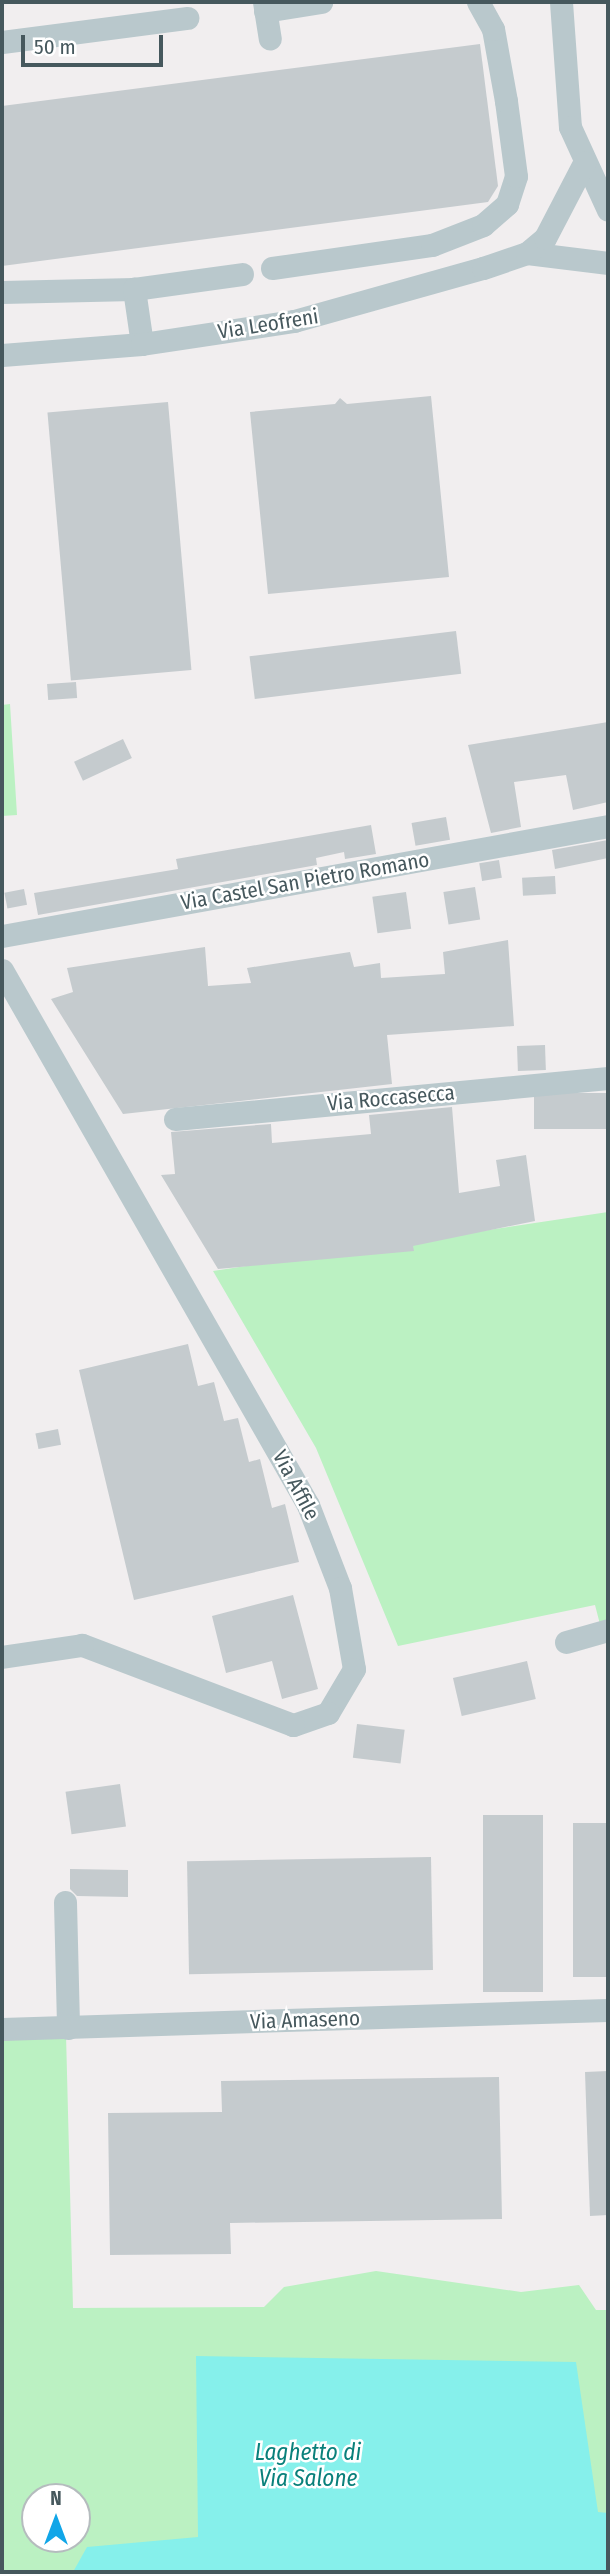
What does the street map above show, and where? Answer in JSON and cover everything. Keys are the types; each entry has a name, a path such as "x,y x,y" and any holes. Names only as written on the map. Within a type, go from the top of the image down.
{"street":[{"path":"270,39 264,6 321,2"},
{"path":"272,268 432,245 483,225 507,204 516,176 506,101 493,29 478,2"},
{"path":"561,2 565,94 584,163 608,210"},
{"path":"2,43 187,18"},
{"name":"Via Leofreni","path":"527,253 558,222 567,187 584,163"},
{"name":"Via Leofreni","path":"2,355 142,344 343,311 527,253 608,263"},
{"path":"2,292 134,289 242,274"},
{"path":"134,289 142,344"},
{"name":"Via Castel San Pietro Romano","path":"2,936 608,826"},
{"name":"Via Affile","path":"2,970 308,1505 340,1588 354,1669 328,1713 293,1725 82,1645 2,1657"},
{"name":"Via Roccasecca","path":"175,1119 608,1078"},
{"path":"566,1642 608,1630"},
{"path":"65,1902 68,2028"},
{"name":"Via Amaseno","path":"2,2029 608,2010"}],"green space":[{"path":"10,704 17,815 2,816 2,705"},
{"path":"608,1212 608,1630 602,1632 595,1605 398,1646 316,1448 213,1271"},
{"path":"66,2034 73,2308 264,2307 284,2287 376,2271 521,2292 579,2285 596,2310 608,2310 608,2572 2,2572 2,2037"}],"water":[{"name":"Laghetto di Via Salone","path":"196,2356 576,2362 598,2512 608,2513 608,2572 73,2572 84,2553 91,2553 91,2547 198,2537"}],"building":[{"path":"480,44 498,186 488,202 2,266 2,106"},
{"path":"431,396 449,577 268,594 250,412 335,404 340,398 347,404"},
{"path":"168,402 191,670 71,681 47,413"},
{"path":"456,631 461,674 255,699 250,656"},
{"path":"76,682 77,698 48,700 47,684"},
{"path":"608,722 608,802 573,810 566,775 514,782 521,827 491,833 468,745"},
{"path":"123,739 132,758 83,781 74,762"},
{"path":"446,817 450,840 416,846 412,823"},
{"path":"371,825 376,854 345,859 344,852 316,858 317,865 38,915 34,893 178,869 176,859"},
{"path":"608,840 608,858 555,869 552,850"},
{"path":"499,860 502,878 482,881 479,863"},
{"path":"555,876 556,894 523,896 522,878"},
{"path":"475,887 480,920 449,925 443,892"},
{"path":"24,889 27,905 7,909 4,893"},
{"path":"406,892 411,929 377,933 372,897"},
{"path":"508,940 514,1026 387,1035 392,1084 123,1114 51,999 73,992 67,968 205,947 208,986 251,983 247,968 350,952 354,967 380,963 381,978 445,974 443,952"},
{"path":"545,1045 546,1070 518,1071 517,1046"},
{"path":"534,1093 608,1093 608,1129 534,1129"},
{"path":"452,1107 459,1193 500,1186 496,1160 526,1155 535,1221 413,1246 414,1251 218,1269 161,1175 175,1174 171,1132 271,1124 272,1143 371,1134 369,1115"},
{"path":"188,1344 198,1386 214,1382 224,1421 238,1418 249,1462 260,1459 272,1508 285,1504 299,1562 134,1600 79,1370"},
{"path":"58,1429 61,1445 38,1449 35,1433"},
{"path":"293,1595 318,1689 282,1699 272,1661 226,1673 212,1616"},
{"path":"527,1661 536,1699 462,1716 453,1678"},
{"path":"357,1724 405,1730 400,1764 353,1758"},
{"path":"120,1784 126,1827 72,1834 66,1792"},
{"path":"483,1815 543,1815 543,1992 483,1992"},
{"path":"573,1823 608,1823 608,1977 573,1977"},
{"path":"431,1857 433,1970 189,1974 187,1861"},
{"path":"70,1869 128,1870 128,1897 77,1896 70,1889"},
{"path":"608,2071 608,2215 590,2216 585,2072"},
{"path":"499,2077 502,2219 230,2223 231,2254 110,2255 108,2113 222,2112 221,2081"}]}
